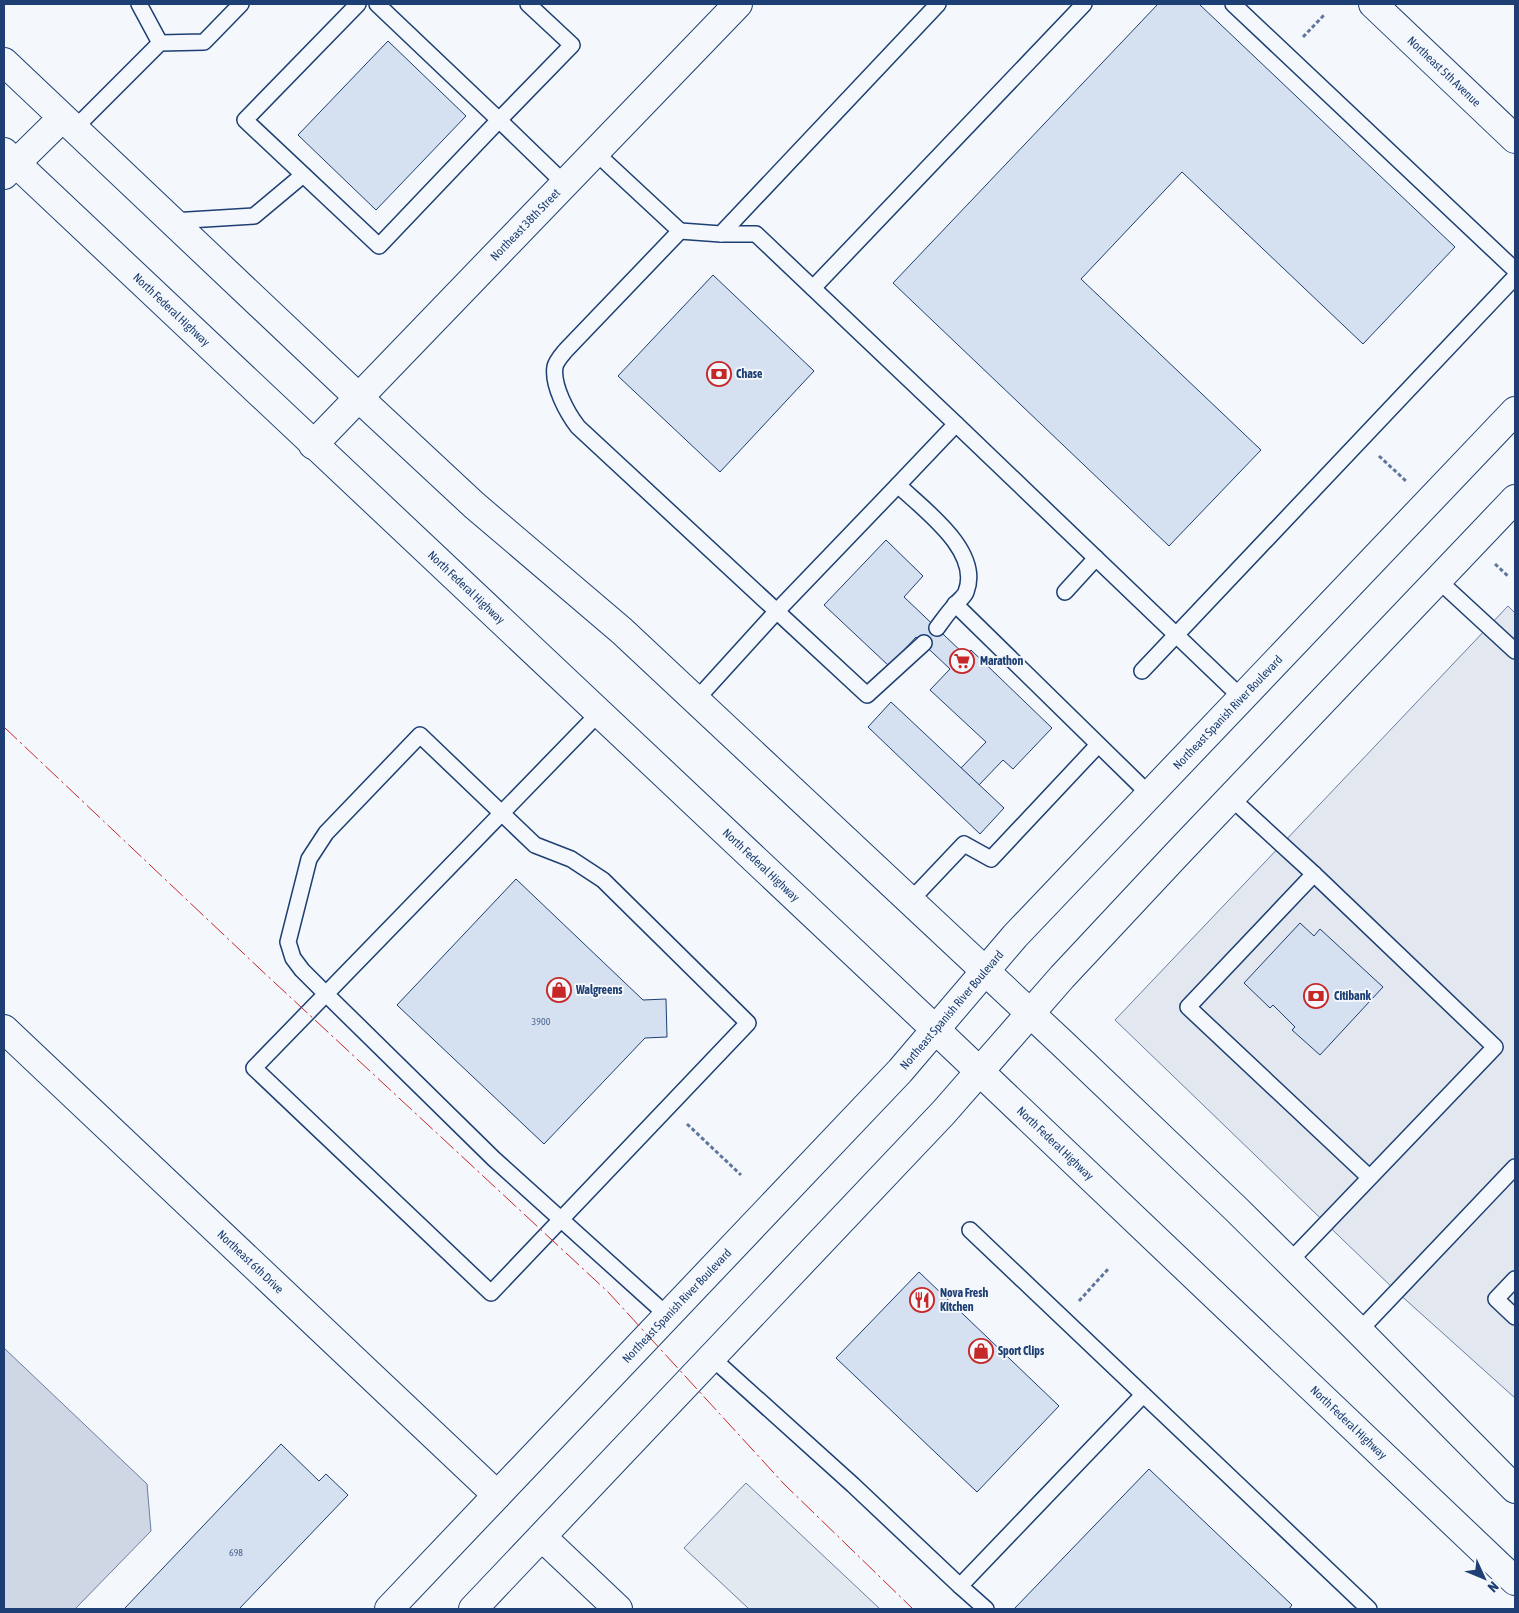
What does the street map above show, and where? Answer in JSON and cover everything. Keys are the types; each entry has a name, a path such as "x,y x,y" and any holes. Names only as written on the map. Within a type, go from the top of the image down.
{"main road":[{"name":"Northeast 5th Avenue","path":"1373,4 1515,138"},
{"name":"Northeast 38th Street","path":"313,445 595,152 726,8"},
{"path":"4,62 474,505 622,631 1031,1014 1289,1262 1515,1489"},
{"path":"8,163 68,123"},
{"name":"North Federal Highway","path":"8,163 599,712 1505,1567 1515,1581"},
{"name":"Northeast Spanish River Boulevard","path":"388,1609 894,1078 1015,936 1243,699 1515,411"},
{"path":"473,1609 944,1112 1062,977 1515,499"},
{"name":"Northeast 6th Drive","path":"4,1029 497,1495"},
{"path":"542,1537 618,1609"}],"lane":[{"path":"139,4 160,43"},
{"path":"68,123 160,43 204,42 241,4"},
{"path":"358,4 246,120 379,246 572,45 528,4"},
{"path":"377,4 564,183"},
{"path":"721,234 938,4"},
{"path":"814,288 1084,4"},
{"path":"1233,4 1515,270"},
{"path":"595,152 680,231 756,234 1243,699"},
{"path":"172,221 254,216 303,175"},
{"path":"680,231 566,350 555,366 560,396 569,415 578,427 867,695 924,643"},
{"path":"1142,672 1515,277"},
{"path":"696,700 776,612 956,424"},
{"path":"898,485 946,532 955,542 964,558 968,576 966,594 955,604 937,628"},
{"path":"1065,592 1096,558"},
{"path":"1438,580 1515,652"},
{"path":"955,604 1150,795"},
{"path":"599,712 501,813 326,994 254,1068 491,1293 561,1220 669,1106 748,1024 603,880 571,859 534,845 501,813 420,735 326,833 309,859 288,942 293,958 326,994 494,1158 561,1220 668,1316"},
{"path":"910,901 964,844 991,859 1098,745"},
{"path":"1231,798 1314,874 1495,1047 1289,1262"},
{"path":"1314,874 1188,1007 1369,1177"},
{"path":"1359,1331 1515,1168"},
{"path":"970,1230 1366,1608"},
{"path":"1515,1279 1496,1299 1515,1317"},
{"path":"711,1357 853,1485 986,1609"},
{"path":"960,1586 1143,1394"}],"path":[{"path":"1286,54 1325,14"},
{"path":"1362,440 1410,484"},
{"path":"669,1106 741,1175"},
{"path":"1062,1318 1109,1268"}],"shaded area":[{"path":"1508,606 1515,613 1515,1398 1397,1292 1115,1020"},
{"path":"4,1348 147,1484 151,1531 75,1609 4,1609"},
{"path":"746,1483 880,1609 749,1609 684,1548"}],"building":[{"path":"1158,4 1199,4 1455,247 1363,344 1182,172 1081,279 1261,450 1169,546 893,283"},
{"path":"388,41 466,116 376,210 298,135"},
{"path":"713,275 814,371 720,472 618,376"},
{"name":"Marathon","path":"886,540 923,576 904,597 965,655 971,650 1052,728 1013,769 1003,760 979,785 961,768 986,742 930,690 950,669 916,637 889,666 824,605"},
{"path":"891,702 1004,808 980,834 868,727"},
{"path":"516,879 643,1000 666,999 667,1037 645,1038 544,1144 397,1005"},
{"name":"Citibank","path":"1300,923 1314,936 1320,929 1383,987 1320,1055 1292,1030 1295,1027 1273,1005 1270,1008 1244,983"},
{"path":"919,1272 1059,1406 977,1492 836,1358"},
{"path":"281,1444 319,1481 326,1474 348,1495 239,1609 124,1609"},
{"path":"1149,1469 1292,1605 1289,1609 1014,1609"}],"power":[{"path":"4,727 260,969 608,1292 784,1484 913,1609"}],"place":[{"name":"Chase","path":"719,374"},
{"name":"Marathon","path":"962,661"},
{"name":"Walgreens","path":"559,990"},
{"name":"Citibank","path":"1316,996"},
{"name":"Nova Fresh Kitchen","path":"922,1300"},
{"name":"Sport Clips","path":"981,1351"}]}
